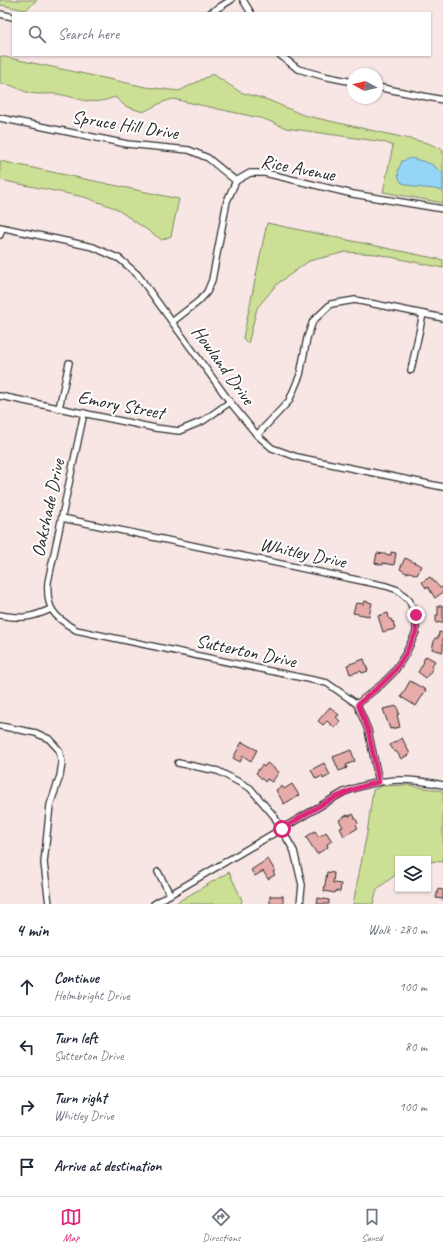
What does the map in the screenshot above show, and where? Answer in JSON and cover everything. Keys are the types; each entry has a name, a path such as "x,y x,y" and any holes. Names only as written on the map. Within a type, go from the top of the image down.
{"street":[{"path":"212,12 230,0"},
{"path":"243,0 250,12"},
{"path":"0,14 12,17"},
{"path":"281,56 298,69 347,81"},
{"path":"383,88 443,100"},
{"name":"Spruce Hill Drive","path":"0,118 127,144 189,150 208,158 236,181"},
{"name":"Rice Avenue","path":"172,322 199,301 207,292 212,280 228,201 236,181 250,173 265,173 353,194 443,209"},
{"path":"0,235 1,228"},
{"name":"Howland Drive","path":"1,228 93,246 120,259 138,275 230,402 256,435 272,448 297,457 443,487"},
{"path":"256,435 289,401 300,375 307,338 313,321 331,304 355,300 443,318"},
{"path":"411,370 423,314"},
{"path":"59,408 68,363"},
{"name":"Emory Street","path":"0,396 155,428 179,430 203,421 230,402"},
{"name":"Oakshade Drive","path":"50,609 47,596 48,582 84,413"},
{"name":"Whitley Drive","path":"62,518 386,586 398,590 409,600 416,615 416,632 406,653 394,672 358,704"},
{"path":"0,615 26,618 41,614 50,609"},
{"name":"Sutterton Drive","path":"50,609 62,622 76,630 326,683 358,704"},
{"path":"358,704 368,730 379,782"},
{"path":"0,726 36,733 49,740 59,750 62,763 60,776 50,805 44,863 49,904"},
{"path":"178,763 218,771 250,788 274,816 294,851 302,885 300,904"},
{"path":"154,904 344,792 366,784 379,782 412,780 443,785"},
{"path":"158,872 170,894"}],"green space":[{"path":"0,0 37,0 26,10 0,5"},
{"path":"0,56 146,87 179,91 213,74 240,92 268,100 303,115 428,143 443,150 443,203 383,192 393,146 384,142 286,128 264,119 173,99 163,102 143,112 125,106 115,97 92,102 57,94 29,93 12,86 0,84"},
{"path":"0,161 179,199 171,236 162,240 115,208 84,197 0,180"},
{"path":"267,223 443,260 443,268 376,254 346,252 309,261 277,284 257,308 248,344 243,338"},
{"path":"408,785 443,791 443,862 431,861 431,856 395,856 395,875 377,889 373,904 353,904 367,833 373,790 382,786"},
{"path":"229,872 242,900 241,904 174,904"}],"water":[{"path":"411,158 431,164 443,173 443,191 415,187 402,183 398,175 399,167 402,161"}],"building":[{"path":"391,552 396,553 394,565 375,563 377,553 391,555"},
{"path":"405,558 422,566 417,575 410,572 406,573 400,569"},
{"path":"430,577 440,588 442,587 443,589 443,592 435,598 428,587 426,588 422,582"},
{"path":"365,601 372,603 369,616 353,613 356,603 364,604"},
{"path":"438,606 443,606 443,622 436,623 436,615 438,615"},
{"path":"388,613 389,619 391,619 392,622 393,621 395,629 383,632 378,616"},
{"path":"439,632 443,633 443,652 432,649 435,638 438,638"},
{"path":"426,656 435,661 431,667 433,668 426,678 418,672"},
{"path":"364,659 368,671 350,674 347,665"},
{"path":"410,681 426,690 416,706 401,697"},
{"path":"397,706 399,714 397,715 400,727 390,729 383,709"},
{"path":"330,707 339,715 336,717 340,721 335,728 327,721 323,725 318,721"},
{"path":"402,738 410,754 401,759 390,745"},
{"path":"242,742 257,750 251,761 243,756 240,762 233,758"},
{"path":"351,750 355,761 346,765 347,768 339,771 333,757"},
{"path":"267,763 279,772 272,782 267,779 265,782 256,773 262,765 264,767"},
{"path":"324,763 330,775 323,779 322,776 316,779 311,770"},
{"path":"292,784 299,795 284,804 276,790 282,786 284,789"},
{"path":"353,814 358,823 356,825 358,828 344,836 340,828 343,827 339,820 347,815 349,816"},
{"path":"315,831 319,837 326,832 332,841 327,844 328,847 317,854 306,837"},
{"path":"268,859 275,871 273,872 275,875 268,879 263,871 255,876 251,870"},
{"path":"327,872 334,873 333,883 341,884 340,892 336,891 335,893 324,891"},
{"path":"438,889 443,890 443,899 436,898"},
{"path":"270,896 283,896 283,904 270,904"},
{"path":"318,898 329,900 329,904 317,904"}],"route":[{"path":"282,829 344,792 366,784 379,782 368,730 358,704 394,672 406,653 416,632 416,615"}]}
